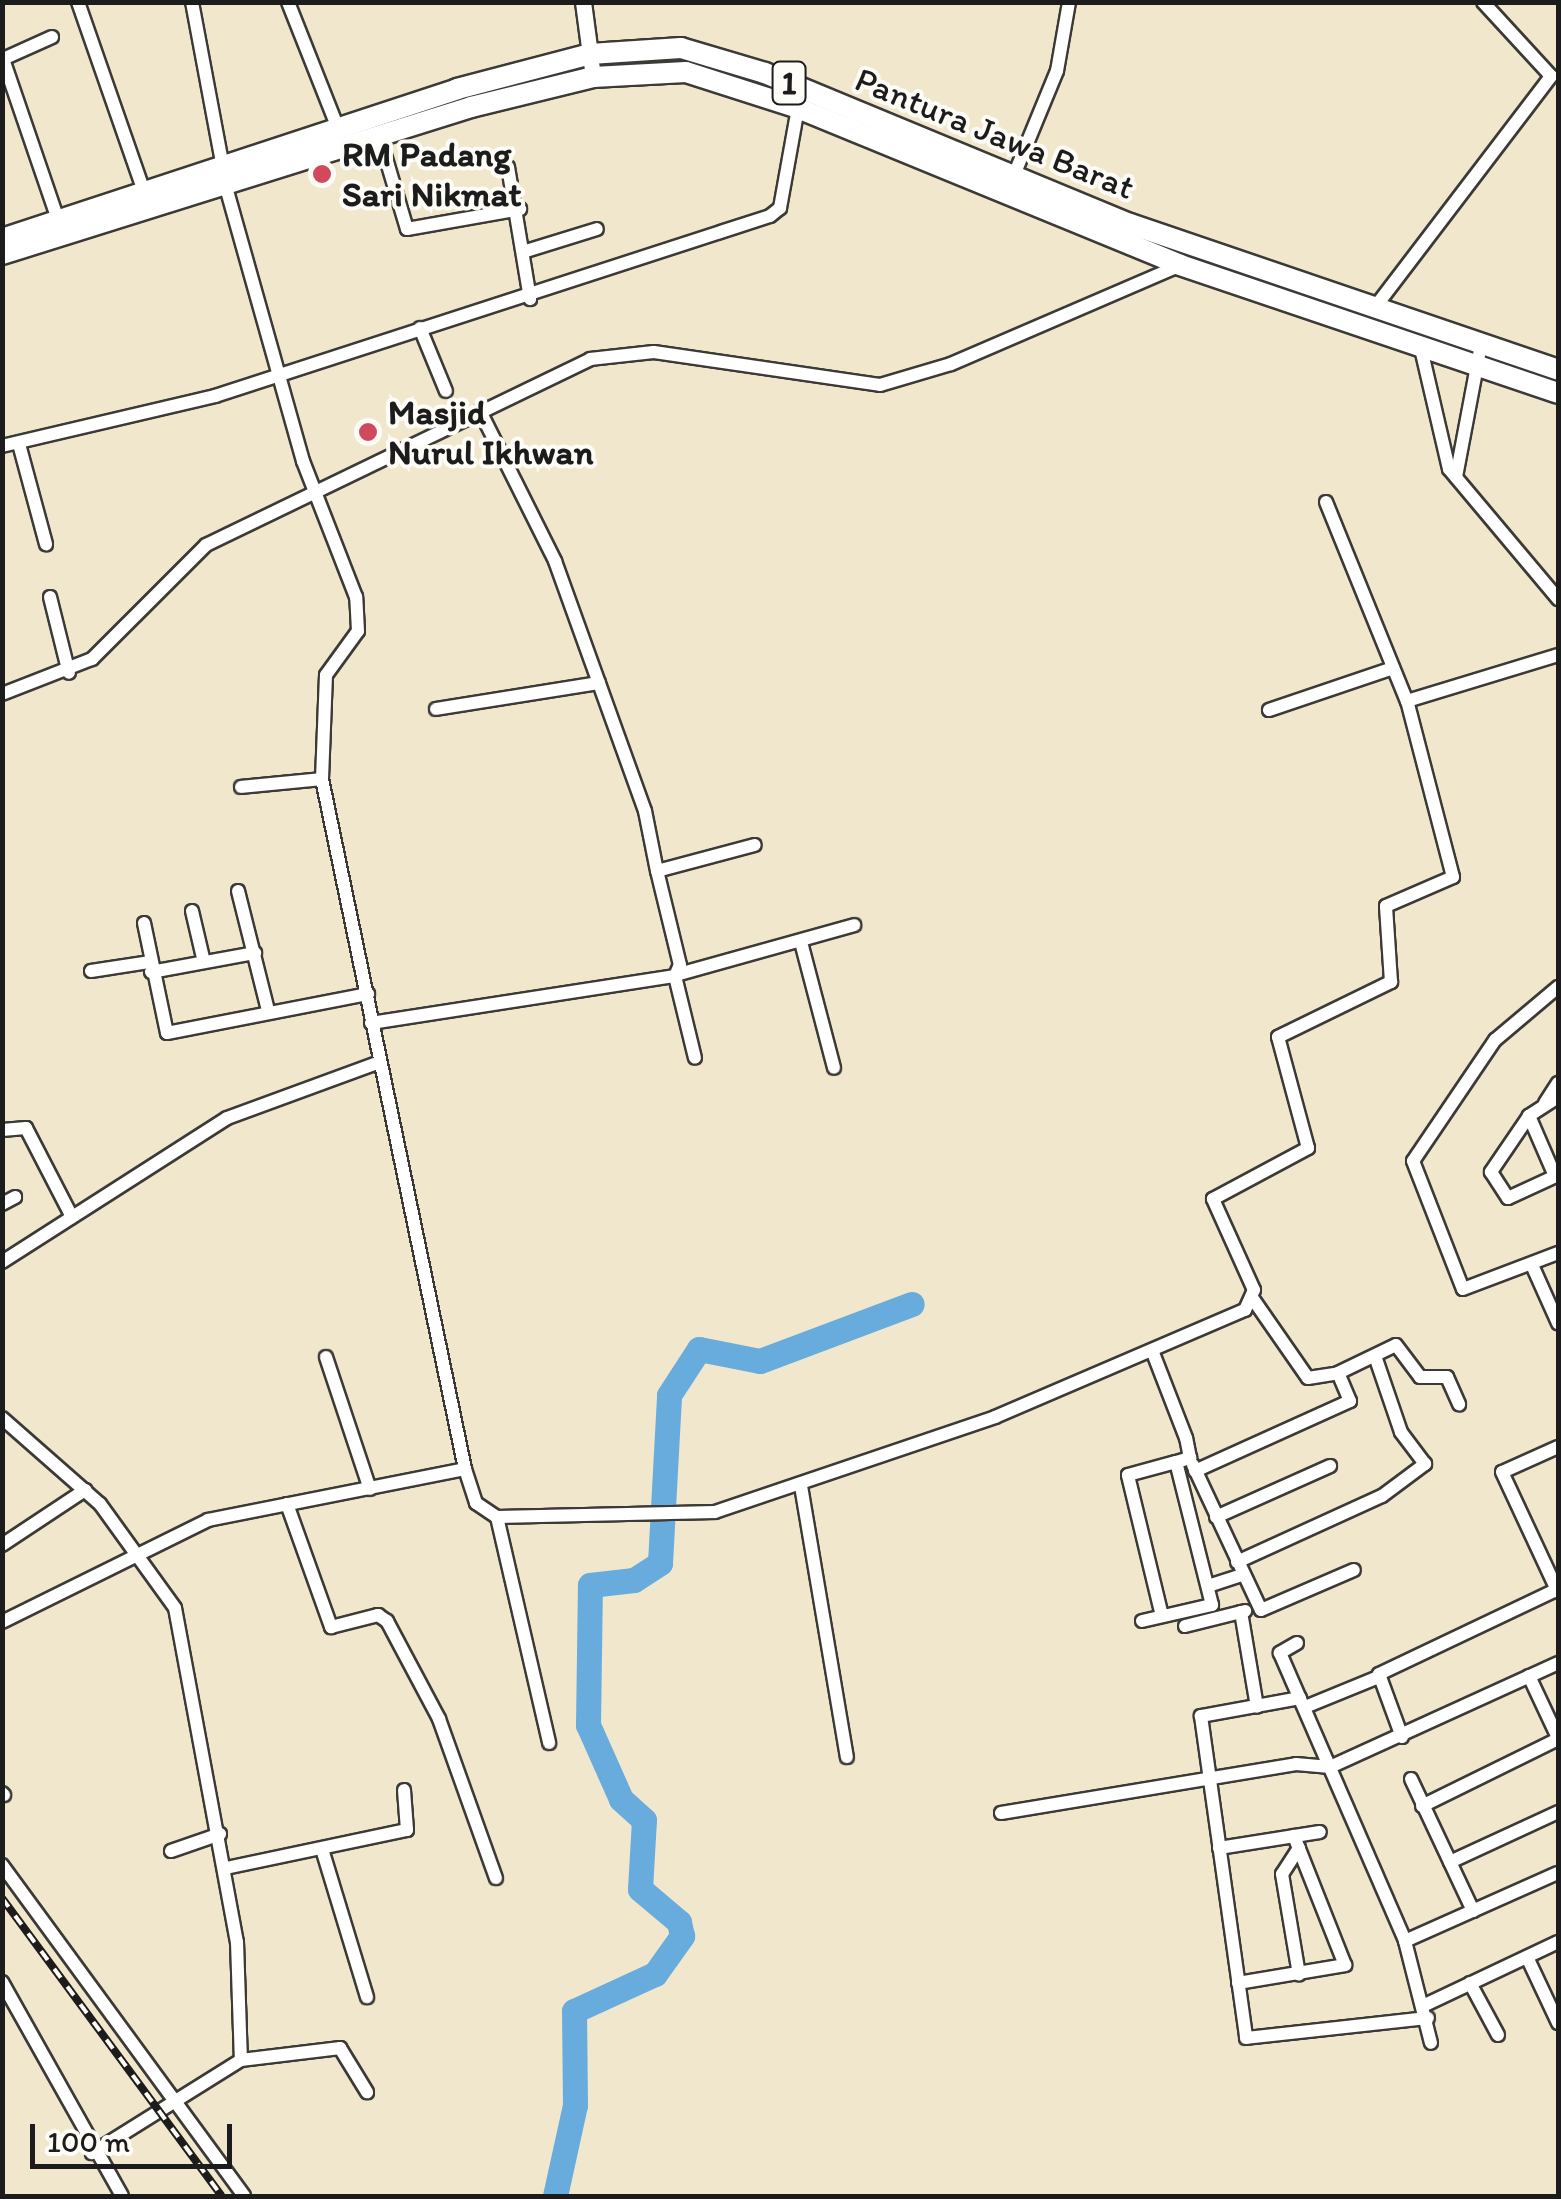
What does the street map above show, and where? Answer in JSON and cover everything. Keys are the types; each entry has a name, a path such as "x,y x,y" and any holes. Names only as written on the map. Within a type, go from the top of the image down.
{"highway":[{"name":"Pantura Jawa Barat","path":"2,238 143,188 223,171 338,126 590,54 653,46 725,58 1012,180 1558,370"},
{"name":"1","path":"2,254 223,171 378,135 593,77 686,72 798,108 1180,265 1475,372 1558,394"}],"street":[{"path":"78,2 143,188"},
{"path":"192,2 223,171 315,492 360,620 326,675 322,780 368,994 377,1063 476,1503 497,1517 665,1519 801,1486 1153,1353 1253,1299"},
{"path":"288,2 338,126"},
{"path":"583,2 593,77"},
{"path":"1012,180 1057,72 1069,2"},
{"path":"1376,306 1550,76 1483,2"},
{"path":"52,37 2,59 58,220"},
{"path":"2,446 280,372 530,298 776,213 798,108"},
{"path":"378,135 407,229 520,210"},
{"path":"508,167 520,210 530,298"},
{"path":"526,251 597,229"},
{"path":"2,694 69,673 117,636 184,560 480,410 627,350 895,382 1180,265"},
{"path":"420,328 446,391"},
{"path":"1456,478 1481,345"},
{"path":"1422,353 1437,437 1456,478 1558,599"},
{"path":"480,410 536,516 599,684 657,871 695,1058"},
{"path":"18,444 46,544"},
{"path":"1326,502 1406,701 1454,877 1386,906 1391,982 1278,1037 1308,1148 1213,1198 1253,1299 1308,1378 1338,1372 1396,1345 1420,1378 1447,1377 1458,1404"},
{"path":"50,597 69,673"},
{"path":"1406,701 1558,655"},
{"path":"1269,710 1393,668"},
{"path":"436,709 599,684"},
{"path":"241,786 322,780"},
{"path":"657,871 756,845"},
{"path":"238,890 268,1010"},
{"path":"192,911 204,962"},
{"path":"144,923 167,1033 268,1010 368,994"},
{"path":"371,1023 677,975 854,925"},
{"path":"801,942 834,1068"},
{"path":"91,971 204,962 255,953"},
{"path":"1558,987 1495,1040 1414,1154 1463,1289 1558,1253"},
{"path":"2,1262 226,1118 377,1063"},
{"path":"1529,1116 1557,1175 1514,1198 1495,1182 1492,1166 1529,1116 1552,1100 1558,1083"},
{"path":"2,1130 26,1128 72,1218"},
{"path":"1532,1265 1558,1323"},
{"path":"1142,1620 1212,1605 1187,1464 1153,1353"},
{"path":"1208,1586 1382,1496 1425,1464 1401,1432 1375,1356"},
{"path":"326,1358 370,1489"},
{"path":"1162,1616 1128,1475 1187,1464 1350,1401 1338,1372"},
{"path":"2,1418 85,1490 138,1548 186,1640 194,1740 226,1868 241,2060"},
{"path":"1558,1446 1502,1472 1558,1590 1376,1678 1303,1702 1201,1716 1238,1983 1251,2044 1428,2011 1470,1983 1558,1942"},
{"path":"1187,1464 1260,1610 1354,1570"},
{"path":"1216,1517 1330,1466"},
{"path":"2,1622 138,1548 287,1504 466,1469"},
{"path":"801,1486 847,1757"},
{"path":"2,1544 85,1490"},
{"path":"287,1504 331,1627 378,1614 387,1620 439,1719 496,1878"},
{"path":"497,1517 549,1742"},
{"path":"1184,1626 1247,1611 1256,1707"},
{"path":"1296,1644 1280,1653 1405,1941 1428,2011 1431,2043"},
{"path":"1001,1813 1209,1780 1330,1768 1558,1663"},
{"path":"1422,1806 1558,1739 1529,1676"},
{"path":"1376,1678 1402,1736"},
{"path":"1410,1779 1473,1911"},
{"path":"226,1868 409,1828 404,1790"},
{"path":"1450,1862 1558,1812"},
{"path":"1219,1848 1296,1842 1320,1832"},
{"path":"171,1851 220,1834"},
{"path":"1296,1842 1282,1874 1299,1976"},
{"path":"1238,1983 1299,1976 1345,1965 1296,1842"},
{"path":"322,1849 366,1997"},
{"path":"2,1865 168,2102 244,2196"},
{"path":"1405,1941 1558,1873"},
{"path":"1527,1956 1558,2023"},
{"path":"2,1982 92,2154 122,2196"},
{"path":"1470,1983 1498,2035"},
{"path":"92,2154 168,2102 241,2060 340,2048 367,2092"}],"waterway":[{"path":"555,2196 575,2105 574,2011 655,1974 682,1936 679,1922 640,1889 644,1820 621,1799 588,1725 590,1585 634,1580 660,1563 669,1395 699,1349 760,1361 912,1304"}],"railway":[{"path":"2,1898 222,2196"}],"place":[{"name":"RM Padang Sari Nikmat","path":"322,174"},
{"name":"Masjid Nurul Ikhwan","path":"368,432"}]}
